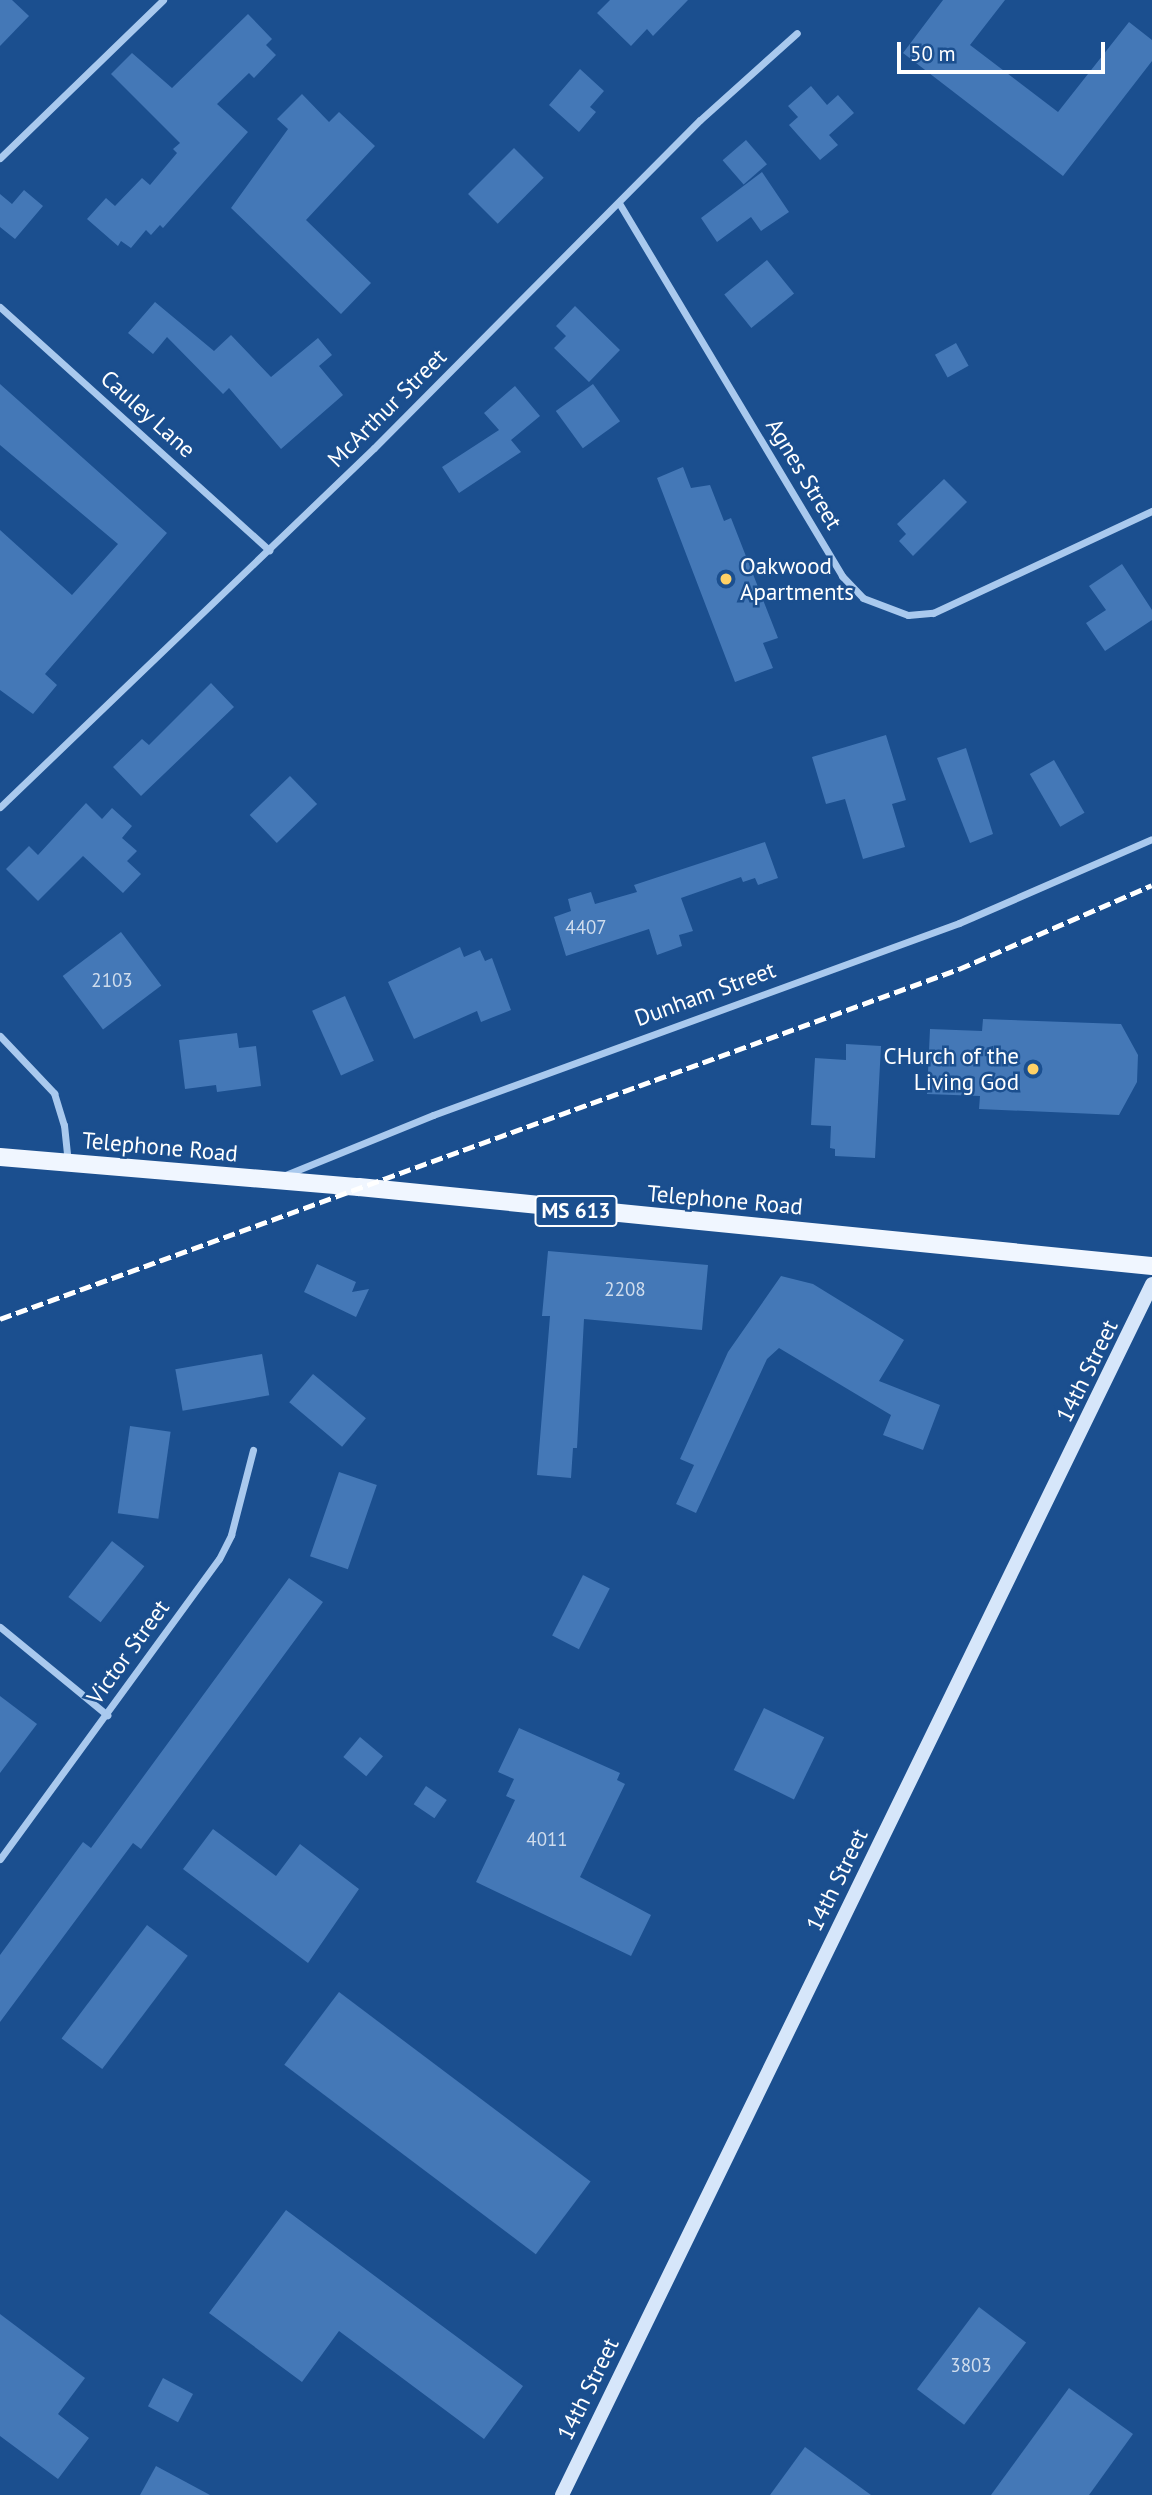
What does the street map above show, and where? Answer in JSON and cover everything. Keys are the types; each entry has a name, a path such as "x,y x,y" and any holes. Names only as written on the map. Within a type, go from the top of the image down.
{"main road":[{"name":"Telephone Road","path":"0,1157 1152,1266"}],"street":[{"path":"0,158 163,0"},
{"name":"McArthur Street","path":"0,807 269,550 700,120 797,33"},
{"name":"Agnes Street","path":"619,203 842,576 863,598 908,615 933,613 1152,511"},
{"name":"Cauley Lane","path":"0,307 269,550"},
{"name":"Dunham Street","path":"270,1181 433,1115 959,923 1152,839"},
{"path":"0,1036 54,1093 64,1125 68,1163"},
{"name":"14th Street","path":"562,2495 1152,1284"},
{"name":"Victor Street","path":"0,1859 219,1559 231,1535 253,1450"},
{"path":"0,1627 107,1715"}],"building":[{"path":"0,0 12,0 29,16 0,46"},
{"path":"610,0 688,0 653,36 647,29 631,46 597,13"},
{"path":"943,0 1005,0 970,45 1058,112 1129,22 1152,40 1152,61 1063,176 903,53"},
{"path":"248,14 272,39 266,45 276,55 254,78 249,73 217,104 248,132 163,228 160,225 151,235 146,230 131,248 121,241 118,246 87,219 106,198 115,206 142,178 150,185 177,153 173,149 180,143 111,74 132,53 172,88"},
{"path":"580,69 604,91 590,107 596,112 579,132 549,105"},
{"path":"811,86 827,105 838,95 854,113 829,135 838,145 820,160 789,125 798,117 788,106"},
{"path":"302,94 329,122 339,112 375,146 306,220 371,283 341,314 231,208 288,129 277,119"},
{"path":"746,140 767,164 744,184 723,160"},
{"path":"514,148 544,178 498,224 468,194"},
{"path":"762,172 789,212 761,231 751,217 717,242 701,218"},
{"path":"24,190 43,206 15,239 0,227 0,194 12,204"},
{"path":"767,260 794,293 751,328 724,295"},
{"path":"155,302 214,351 231,335 271,377 318,338 332,355 319,366 343,395 281,449 229,388 223,394 167,337 153,354 128,333"},
{"path":"575,306 620,350 589,382 554,348 566,336 556,326"},
{"path":"956,343 969,366 948,377 935,355"},
{"path":"0,384 167,533 45,674 57,685 33,714 0,690 0,530 72,595 118,544 0,445"},
{"path":"593,384 620,421 583,448 556,411"},
{"path":"515,386 540,416 511,440 521,452 459,493 442,467 499,430 484,413"},
{"name":"Oakwood Apartments","path":"683,467 691,488 710,485 724,521 731,518 778,638 763,643 773,668 735,682 657,478"},
{"path":"944,479 967,502 913,556 899,541 906,534 897,524"},
{"path":"1122,564 1152,610 1152,620 1105,651 1086,623 1106,610 1089,586"},
{"path":"211,683 234,707 141,796 113,767 142,739 149,745"},
{"path":"886,735 906,800 892,804 905,847 863,859 845,799 826,804 812,757"},
{"path":"966,748 993,834 970,843 937,758"},
{"path":"1054,760 1084,813 1060,827 1030,774"},
{"path":"290,776 317,804 277,843 250,815"},
{"path":"86,803 102,819 112,808 132,826 122,838 137,851 127,861 141,874 123,893 83,856 38,901 6,869 29,846 38,855"},
{"path":"765,842 778,878 758,885 755,878 743,882 741,877 681,898 693,931 679,935 682,946 657,955 649,929 566,956 554,917 571,911 568,899 591,892 595,904 637,892 634,885"},
{"path":"121,932 161,986 103,1029 63,976"},
{"path":"460,947 464,957 480,950 485,961 492,958 511,1010 481,1022 477,1011 414,1039 388,982"},
{"path":"345,996 374,1061 341,1076 312,1011"},
{"name":"CHurch of the Living God","path":"983,1019 1121,1024 1138,1055 1137,1082 1119,1115 979,1109 980,1096 927,1094 930,1029 982,1031"},
{"path":"237,1033 239,1048 256,1046 261,1086 217,1092 216,1085 185,1089 179,1040"},
{"path":"846,1044 881,1046 875,1158 835,1156 835,1149 830,1148 831,1126 811,1125 815,1058 846,1060"},
{"path":"548,1251 708,1265 702,1330 584,1319 577,1448 573,1448 571,1478 537,1475 550,1316 542,1316"},
{"path":"317,1264 356,1282 352,1292 369,1289 356,1317 304,1292"},
{"path":"781,1276 813,1284 904,1340 879,1381 940,1405 923,1450 883,1435 891,1415 779,1348 767,1359 696,1513 676,1504 694,1465 680,1459 728,1352"},
{"path":"262,1354 269,1395 183,1411 175,1369"},
{"path":"313,1374 366,1418 342,1447 289,1402"},
{"path":"130,1426 171,1432 158,1519 118,1513"},
{"path":"339,1472 377,1485 348,1569 310,1556"},
{"path":"112,1541 144,1566 101,1622 68,1597"},
{"path":"583,1575 610,1589 579,1649 552,1636"},
{"path":"289,1578 323,1602 141,1849 133,1843 0,2022 0,1955 83,1842 91,1848"},
{"path":"0,1696 37,1724 0,1773"},
{"path":"764,1708 824,1737 794,1799 734,1770"},
{"path":"519,1728 620,1773 617,1780 625,1784 580,1877 651,1915 631,1956 476,1882 515,1800 506,1796 514,1779 498,1772"},
{"path":"360,1737 383,1756 366,1776 343,1757"},
{"path":"426,1786 447,1800 434,1818 414,1804"},
{"path":"213,1829 276,1876 300,1844 359,1889 308,1963 183,1869"},
{"path":"147,1925 188,1956 102,2069 62,2038"},
{"path":"339,1992 591,2182 536,2254 284,2065"},
{"path":"286,2210 523,2386 484,2439 339,2331 302,2382 209,2313"},
{"path":"979,2307 1026,2343 964,2425 917,2389"},
{"path":"0,2314 85,2378 58,2414 89,2438 58,2479 0,2436"},
{"path":"163,2378 193,2394 178,2422 148,2406"},
{"path":"1069,2388 1133,2434 1089,2495 991,2495"},
{"path":"805,2447 871,2495 770,2495"},
{"path":"156,2466 210,2495 140,2495"}],"railway":[{"path":"0,1319 959,969 1152,885"}],"place":[{"name":"Oakwood Apartments","path":"726,579"},
{"name":"CHurch of the Living God","path":"1033,1069"}]}
